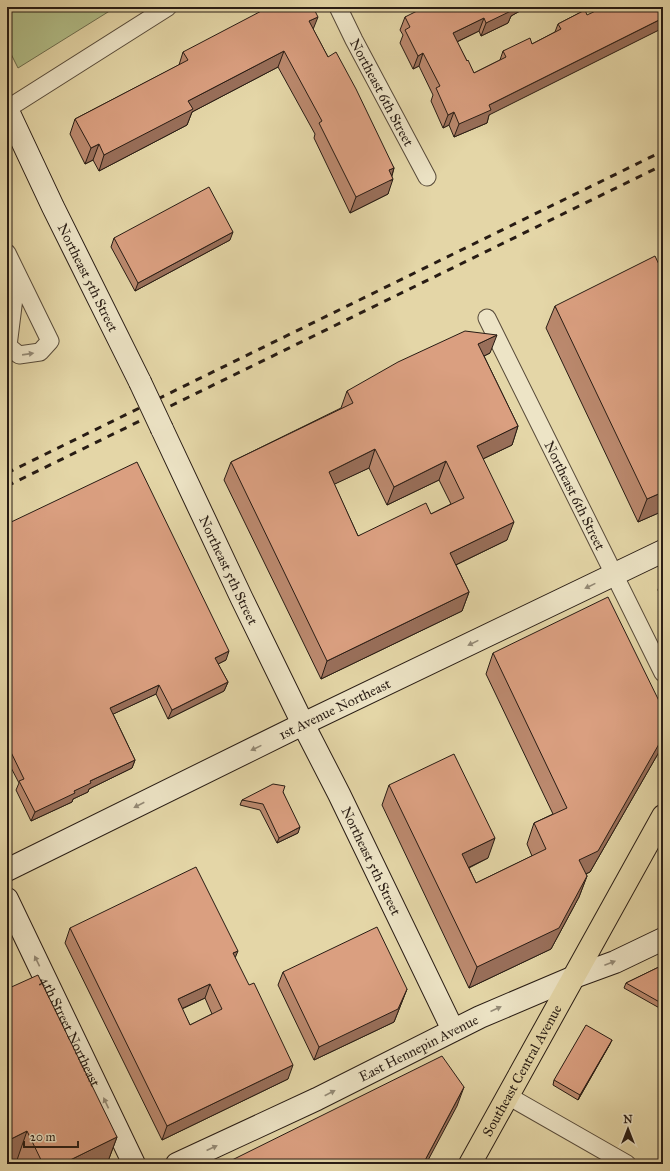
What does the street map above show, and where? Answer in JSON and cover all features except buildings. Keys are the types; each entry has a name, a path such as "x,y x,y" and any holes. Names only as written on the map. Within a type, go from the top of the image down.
{"main road":[{"name":"Northeast 5th Street","path":"7,109 53,207 193,492 242,599 339,794 453,1030"},
{"name":"1st Avenue Northeast","path":"7,870 303,724 663,551"},
{"name":"Southeast Central Avenue","path":"470,1164 663,816"},
{"name":"4th Street Northeast","path":"7,899 134,1164"},
{"name":"East Hennepin Avenue","path":"177,1164 317,1099 453,1030 511,1003 615,962 663,939"}],"street":[{"path":"7,109 168,7"},
{"name":"Northeast 6th Street","path":"338,7 357,46 427,177"},
{"path":"7,253 17,274"},
{"name":"Northeast 6th Street","path":"487,318 663,673"},
{"path":"508,1096 627,1164"}],"green space":[{"path":"7,7 116,7 18,68 7,46"}],"railway":[{"path":"7,473 663,151"},
{"path":"7,486 663,165"}]}
